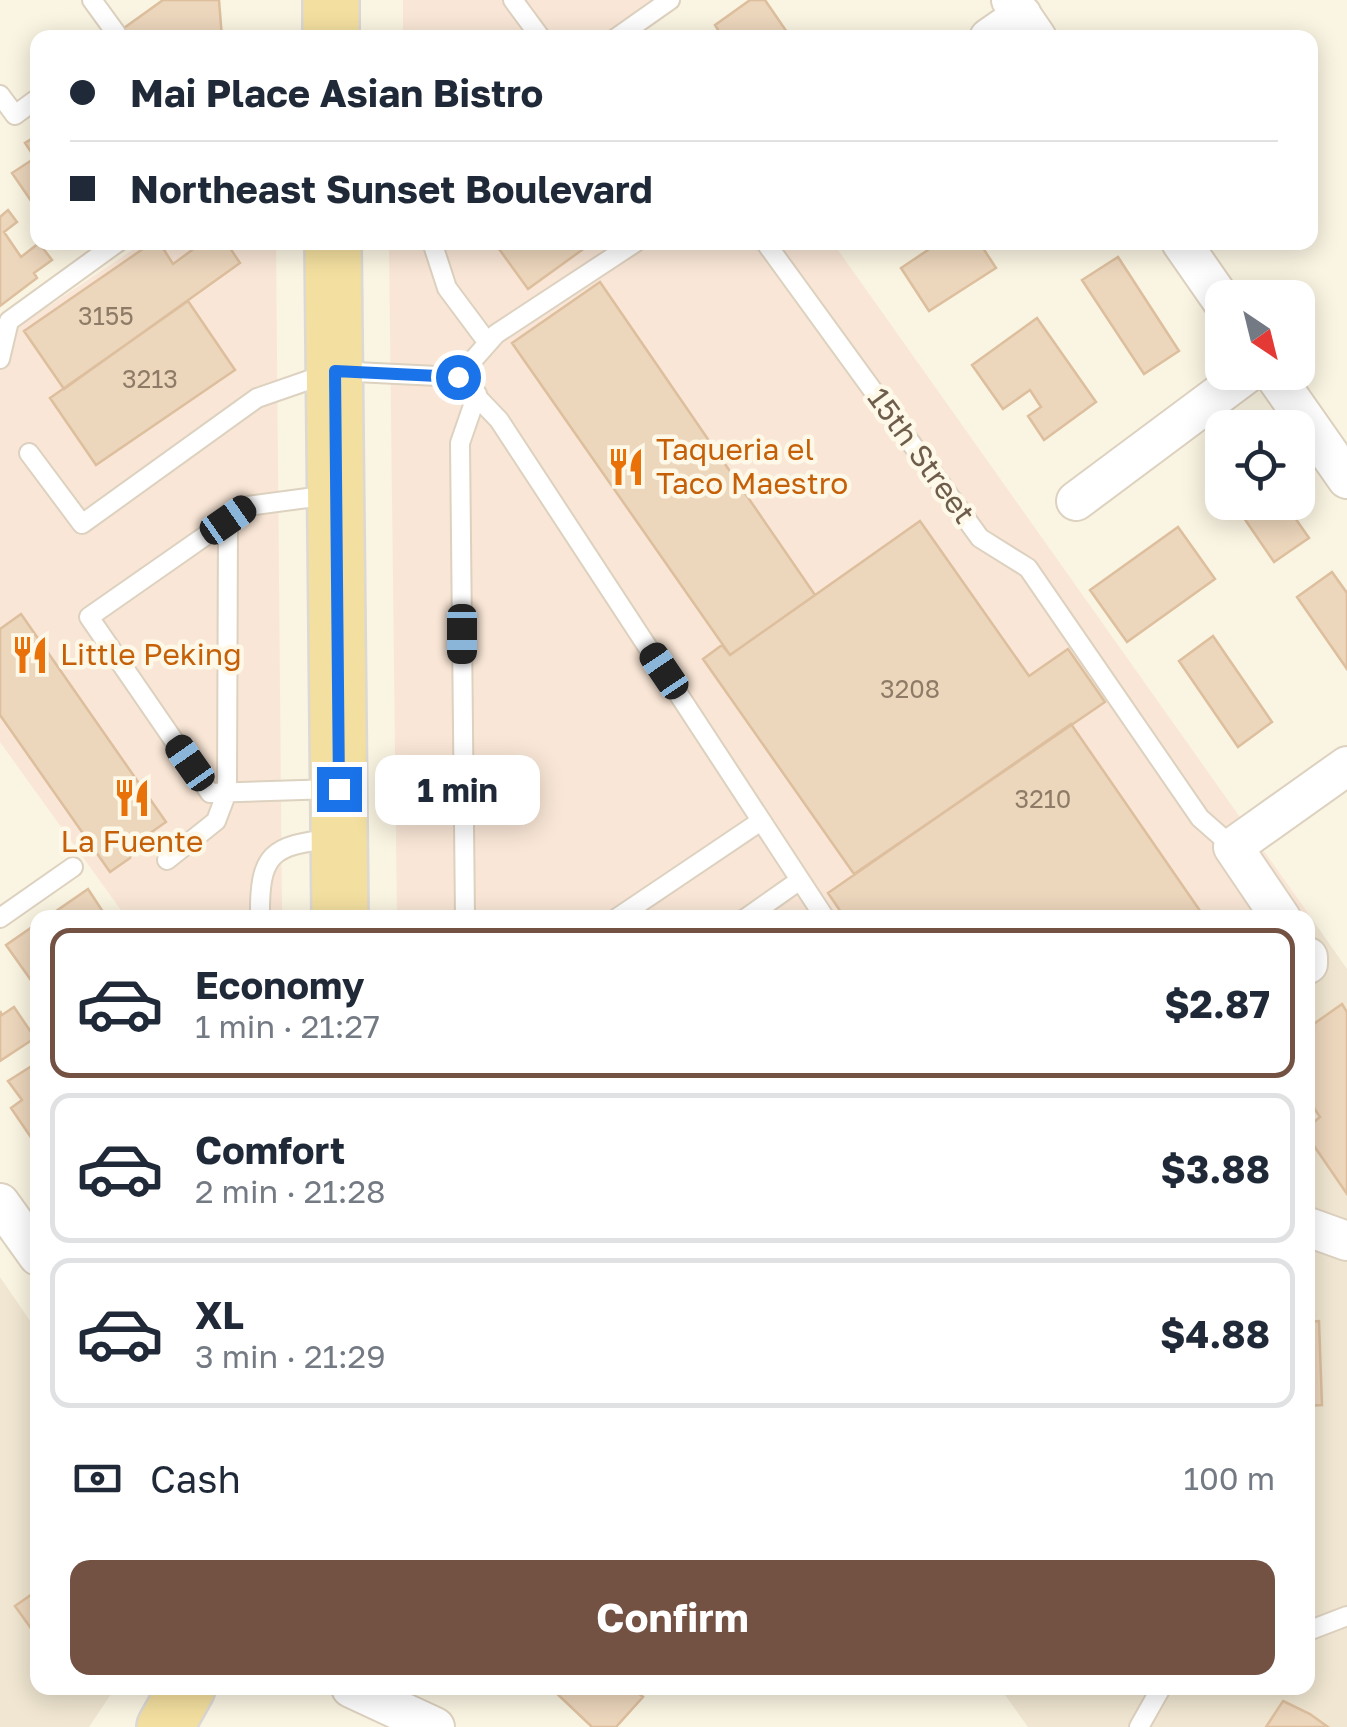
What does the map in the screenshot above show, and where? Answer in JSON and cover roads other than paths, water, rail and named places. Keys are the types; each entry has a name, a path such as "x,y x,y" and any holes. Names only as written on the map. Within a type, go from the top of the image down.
{"main road":[{"path":"331,0 331,30"},
{"path":"333,250 340,910"},
{"path":"165,1727 183,1695"}],"street":[{"path":"1187,250 1207,280"},
{"path":"1076,501 1225,390"},
{"path":"1285,390 1347,479"},
{"path":"1275,910 1232,847 1347,766"},
{"path":"0,1203 30,1245"},
{"path":"1315,1230 1347,1241"},
{"path":"365,1695 434,1727"}],"lane":[{"path":"92,0 114,30"},
{"path":"514,0 535,30"},
{"path":"627,30 670,0"},
{"path":"0,94 15,114 30,104"},
{"path":"0,359 9,321 107,250"},
{"path":"435,250 447,288 488,342"},
{"path":"458,377 488,342 624,250"},
{"name":"15th Street","path":"770,250 980,538 1028,568 1200,818 1232,847"},
{"path":"29,453 82,524 257,398 335,371 458,377 499,420 819,910"},
{"path":"464,910 460,444 477,394"},
{"path":"336,494 248,506 89,616 210,792 339,814"},
{"path":"166,860 216,821 227,792 228,520"},
{"path":"260,910 260,882 270,856 339,814"},
{"path":"629,910 761,821"},
{"path":"0,918 73,867"},
{"path":"757,910 800,880"},
{"path":"1315,1629 1347,1616"},
{"path":"1139,1727 1157,1695"}],"place":[{"name":"Taqueria el Taco Maestro","path":"626,467"},
{"name":"Little Peking","path":"30,655"},
{"name":"La Fuente","path":"132,798"}]}
